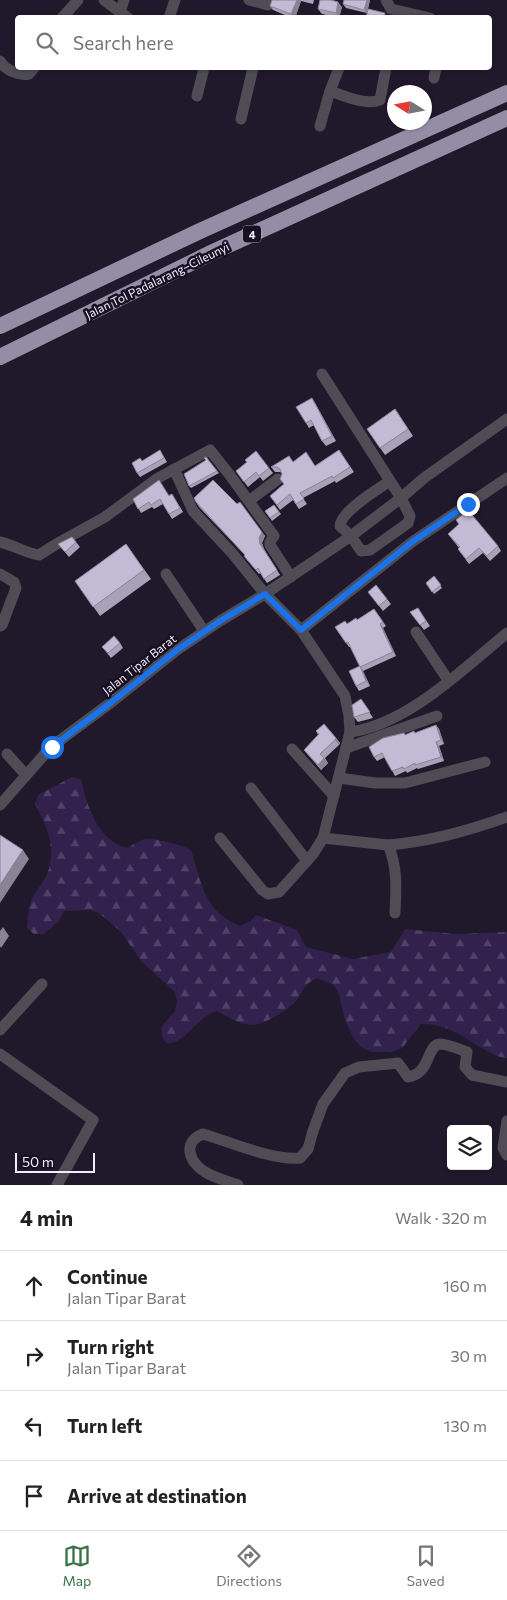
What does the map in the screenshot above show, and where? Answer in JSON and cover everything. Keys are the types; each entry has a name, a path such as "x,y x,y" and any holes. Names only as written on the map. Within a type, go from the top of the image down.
{"highway":[{"name":"Jalan Tol Padalarang–Cileunyi","path":"0,326 200,231 507,93"},
{"name":"Jalan Tol Padalarang–Cileunyi","path":"0,357 212,252 507,118"}],"street":[{"path":"65,15 78,0"},
{"path":"104,0 124,15"},
{"path":"124,0 124,15"},
{"path":"170,15 175,0"},
{"path":"249,0 268,5"},
{"path":"386,0 390,8 400,14"},
{"path":"0,61 2,65 19,74 29,74 32,70"},
{"path":"197,96 204,70"},
{"path":"242,119 253,70"},
{"path":"320,126 338,70"},
{"path":"330,91 360,100 378,101 380,100 386,70"},
{"path":"322,374 401,498 410,516 406,526 370,550 361,551 351,536 340,526 342,519 349,511 390,481"},
{"name":"Jalan Tipar Barat","path":"0,805 52,747 177,650 351,536 424,478 507,419"},
{"path":"0,542 11,544 39,556 58,543 105,517 135,493 174,469 208,451 212,451 274,536 270,545 291,577"},
{"path":"174,469 193,511 232,553 265,594 301,630 345,696 349,716 350,732 322,838 307,861 279,892 268,894 262,890 220,838"},
{"path":"301,630 412,542 507,478"},
{"path":"249,501 278,479"},
{"path":"0,574 14,582 16,588 0,626"},
{"path":"166,574 204,631"},
{"path":"416,632 448,680"},
{"path":"350,732 372,727 420,702 507,633"},
{"path":"346,748 437,716"},
{"path":"292,749 334,796"},
{"path":"7,754 26,775"},
{"path":"338,778 375,784 405,783 485,762"},
{"path":"251,788 307,861"},
{"path":"322,838 388,845 408,844 454,835 507,817"},
{"path":"388,845 394,858 395,913"},
{"path":"0,1030 42,984"},
{"path":"238,1185 213,1177 202,1171 190,1156 190,1146 195,1137 203,1134 268,1154 293,1159 300,1158 308,1149 323,1104 330,1092 346,1073 359,1068 398,1062 408,1077 412,1077 421,1071 427,1063 432,1048 441,1044 467,1052 465,1067 472,1075 507,1082"},
{"path":"0,1054 94,1120 58,1185"},
{"path":"507,1121 503,1148 507,1155"}],"green space":[{"path":"72,777 81,780 95,821 108,838 117,844 127,848 145,839 150,839 176,844 191,850 202,885 211,904 228,920 240,926 251,921 256,915 297,930 306,947 353,959 391,952 405,929 456,934 507,932 507,1058 491,1053 453,1031 430,1024 421,1024 402,1048 393,1052 371,1052 361,1047 354,1039 345,1020 339,995 334,985 317,978 307,985 289,1008 264,1022 253,1025 244,1024 217,1011 204,1018 175,1042 167,1044 162,1036 162,1026 175,1011 177,1001 175,992 142,962 121,932 99,913 90,910 64,911 59,921 44,934 34,934 27,928 31,900 47,874 51,856 47,829 35,804 38,795"}],"building":[{"path":"272,0 297,0 291,14 270,6"},
{"path":"320,0 338,2 336,13 318,9"},
{"path":"344,0 367,0 364,10 343,4"},
{"path":"368,9 385,13 385,15 367,15"},
{"path":"312,398 332,436 322,441 311,420 306,423 296,407"},
{"path":"395,409 408,429 380,448 367,429"},
{"path":"160,450 164,458 137,473 132,463 140,458 142,461"},
{"path":"339,450 350,467 333,478 332,476 300,493 304,499 296,504 290,494 277,505 270,496 284,484 280,479 282,474 280,469 271,467 289,456 293,462 306,452 315,466"},
{"path":"256,451 269,468 259,476 256,472 244,482 236,471"},
{"path":"206,457 217,471 189,486 184,474 206,460 204,458"},
{"path":"159,480 169,496 172,494 180,508 169,514 160,499 151,505 149,502 138,509 133,499"},
{"path":"213,480 237,504 240,502 262,532 259,538 260,544 277,570 264,579 258,568 256,570 245,555 196,502 194,498"},
{"path":"274,505 279,512 270,518 265,511"},
{"path":"468,510 498,546 487,556 479,548 466,559 458,549 460,547 448,534 459,524 456,520"},
{"path":"72,537 76,542 65,552 58,544"},
{"path":"126,544 144,570 93,607 75,581"},
{"path":"434,576 441,585 432,592 426,583"},
{"path":"376,585 387,599 379,606 368,592"},
{"path":"418,608 426,621 420,625 410,612"},
{"path":"374,609 383,622 380,624 393,652 360,667 348,642 346,643 335,627 345,621 347,624 356,618 357,620"},
{"path":"114,636 120,643 108,653 102,647"},
{"path":"360,666 366,681 356,686 349,671"},
{"path":"361,699 370,712 354,717 352,705"},
{"path":"324,724 336,738 320,754 324,758 318,765 304,750 319,734 316,731"},
{"path":"436,725 441,740 436,742 441,757 392,771 382,753 374,757 369,747 383,738 404,733 405,735 414,731 415,733"},
{"path":"0,835 23,850 0,885"}],"route":[{"path":"52,747 177,650 265,594 301,630 412,542 468,504"}]}
